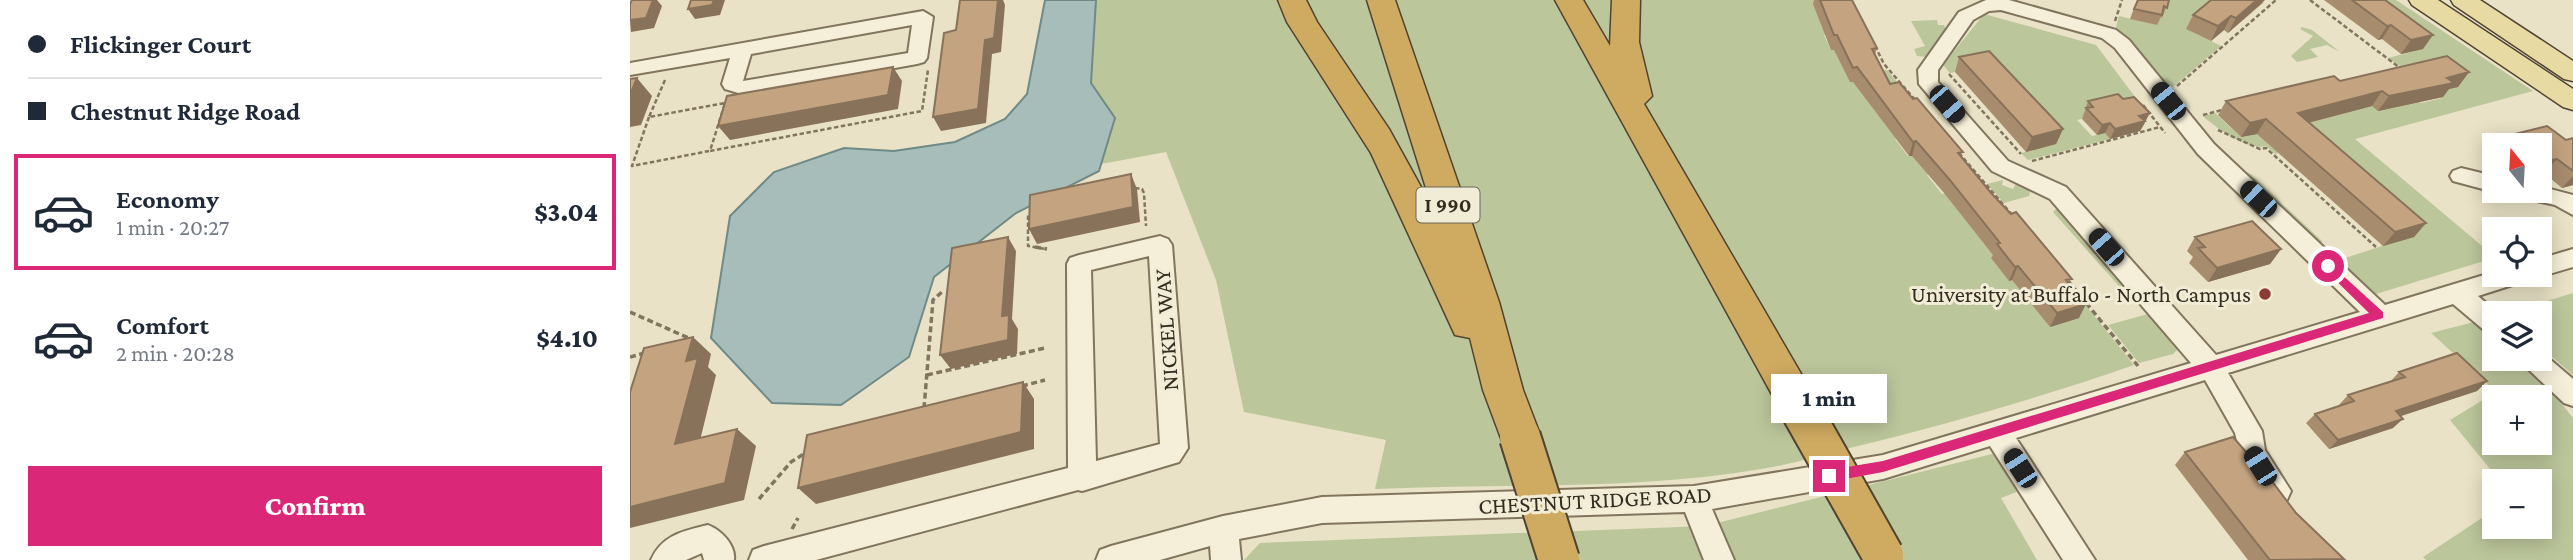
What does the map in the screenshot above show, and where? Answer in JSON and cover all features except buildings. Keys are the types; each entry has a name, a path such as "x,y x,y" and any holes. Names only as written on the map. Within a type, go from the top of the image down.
{"highway":[{"path":"1292,0 1302,22 1358,107 1403,183 1444,278 1503,390"},
{"name":"I 990","path":"1381,0 1480,302 1503,390 1559,560"},
{"path":"1569,0 1885,557"},
{"path":"1626,0 1624,42 1646,138"}],"main road":[{"path":"2421,0 2573,101"},
{"path":"2463,0 2573,73"}],"street":[{"path":"2295,514 2252,454 2248,431 2210,366 2058,193 2047,185 2011,173 2000,166 1929,84 1927,74 1966,16 1992,4 2002,4 2109,34 2122,44 2206,149 2379,315"},
{"path":"630,69 743,49 923,18 917,58 745,88 732,83 743,49"},
{"path":"2461,176 2482,181"},
{"path":"2552,197 2562,199 2573,207"},
{"name":"NICKEL WAY","path":"764,560 1082,479 1169,454 1174,448 1160,245 1079,264 1082,479"},
{"path":"2552,264 2573,258"},
{"name":"CHESTNUT RIDGE ROAD","path":"1111,560 1223,529 1322,510 1694,499 1883,467 2482,285"},
{"path":"2456,292 2482,314"},
{"path":"2547,371 2573,395"},
{"path":"1996,432 2080,560"},
{"path":"1694,499 1719,560"},
{"path":"1223,529 1226,560"},
{"path":"666,560 679,545 708,538 720,555 719,560"}],"path":[{"path":"2113,30 2122,0"},
{"path":"2175,87 2276,0"},
{"path":"2310,0 2400,68"},
{"path":"1873,43 1884,64 1917,103"},
{"path":"1936,59 2028,162 2160,127"},
{"path":"664,79 632,157 631,168 922,110 928,65"},
{"path":"2386,71 2410,65"},
{"path":"2137,96 2165,133"},
{"path":"649,117 725,103 710,151"},
{"path":"2207,122 2200,115 2227,109"},
{"path":"2214,128 2260,149 2266,148 2376,247"},
{"path":"1958,152 2019,224"},
{"path":"1130,188 1142,189 1146,226"},
{"path":"1041,206 1028,215 1028,246 1047,249"},
{"path":"2061,273 2138,366"},
{"path":"938,407 924,410 933,300 944,290"},
{"path":"630,312 692,338 694,342 681,345"},
{"path":"927,375 1045,348"},
{"path":"630,357 656,351"},
{"path":"1018,387 1045,380"},
{"path":"759,499 791,462 817,447"}],"green space":[{"path":"1096,0 1849,0 1831,33 1824,35 1831,50 1839,50 1877,70 1887,70 1907,94 1902,136 1895,139 1908,156 1917,154 1931,173 1927,175 1942,194 1968,187 1961,177 1975,173 2023,230 2017,278 2083,302 2134,365 1960,419 1767,468 1621,483 1375,489 1386,440 1244,412 1216,280 1166,152 1101,164 1115,118 1091,82"},
{"path":"2159,0 2217,0 2187,29 2221,46 2173,87 2157,76 2131,44 2115,31 2119,16 2157,25"},
{"path":"2351,0 2396,0 2533,91 2355,139 2482,246 2482,262 2376,294 2343,267 2339,260 2413,236 2308,145 2275,154 2266,146 2259,147 2242,142 2203,116 2215,113 2241,137 2309,123 2322,88 2414,97 2421,103 2442,98 2427,73 2413,63 2400,66 2388,58 2422,49"},
{"path":"1984,14 2096,45 2139,102 2084,111 2089,117 2077,120 2092,136 2105,133 2110,139 2028,160 2021,153 2056,144 1984,66 1950,73 1943,65"},
{"path":"1937,20 1938,25 1944,25 1946,30 1926,57 1917,56 1914,49 1925,46 1911,21"},
{"path":"2302,27 2312,30 2340,52 2327,45 2310,49 2318,57 2297,62 2291,56 2313,36 2300,29"},
{"path":"2244,173 2323,242 2316,241"},
{"path":"2003,180 2002,185 2013,189 2017,182 2025,186 2030,192 2029,196 2004,203 1987,184"},
{"path":"2057,208 2134,294 2126,294 2053,212"},
{"path":"2573,293 2573,375 2552,356 2552,301 2547,301"},
{"path":"2148,314 2177,342 2177,350 2173,354 2139,363 2108,325"},
{"path":"2478,321 2482,325 2482,371 2530,371 2544,385 2488,385 2431,333"},
{"path":"2552,392 2554,394 2573,418 2573,560 2426,560 2423,557 2482,518 2482,539 2552,539 2552,469 2490,469 2450,420 2482,401 2482,455 2552,455"},
{"path":"2008,450 2032,486 2001,498 2037,560 1244,560 1260,543 1705,526"}],"water":[{"path":"1045,0 1096,0 1091,83 1115,118 1099,171 1016,213 934,277 909,357 841,405 772,403 711,338 730,216 774,172 844,148 894,151 955,142 1005,119 1027,94"}],"place":[{"name":"University at Buffalo - North Campus","path":"2265,294"}],"route":[{"path":"1829,476 1883,467 2379,315 2328,266"}]}
